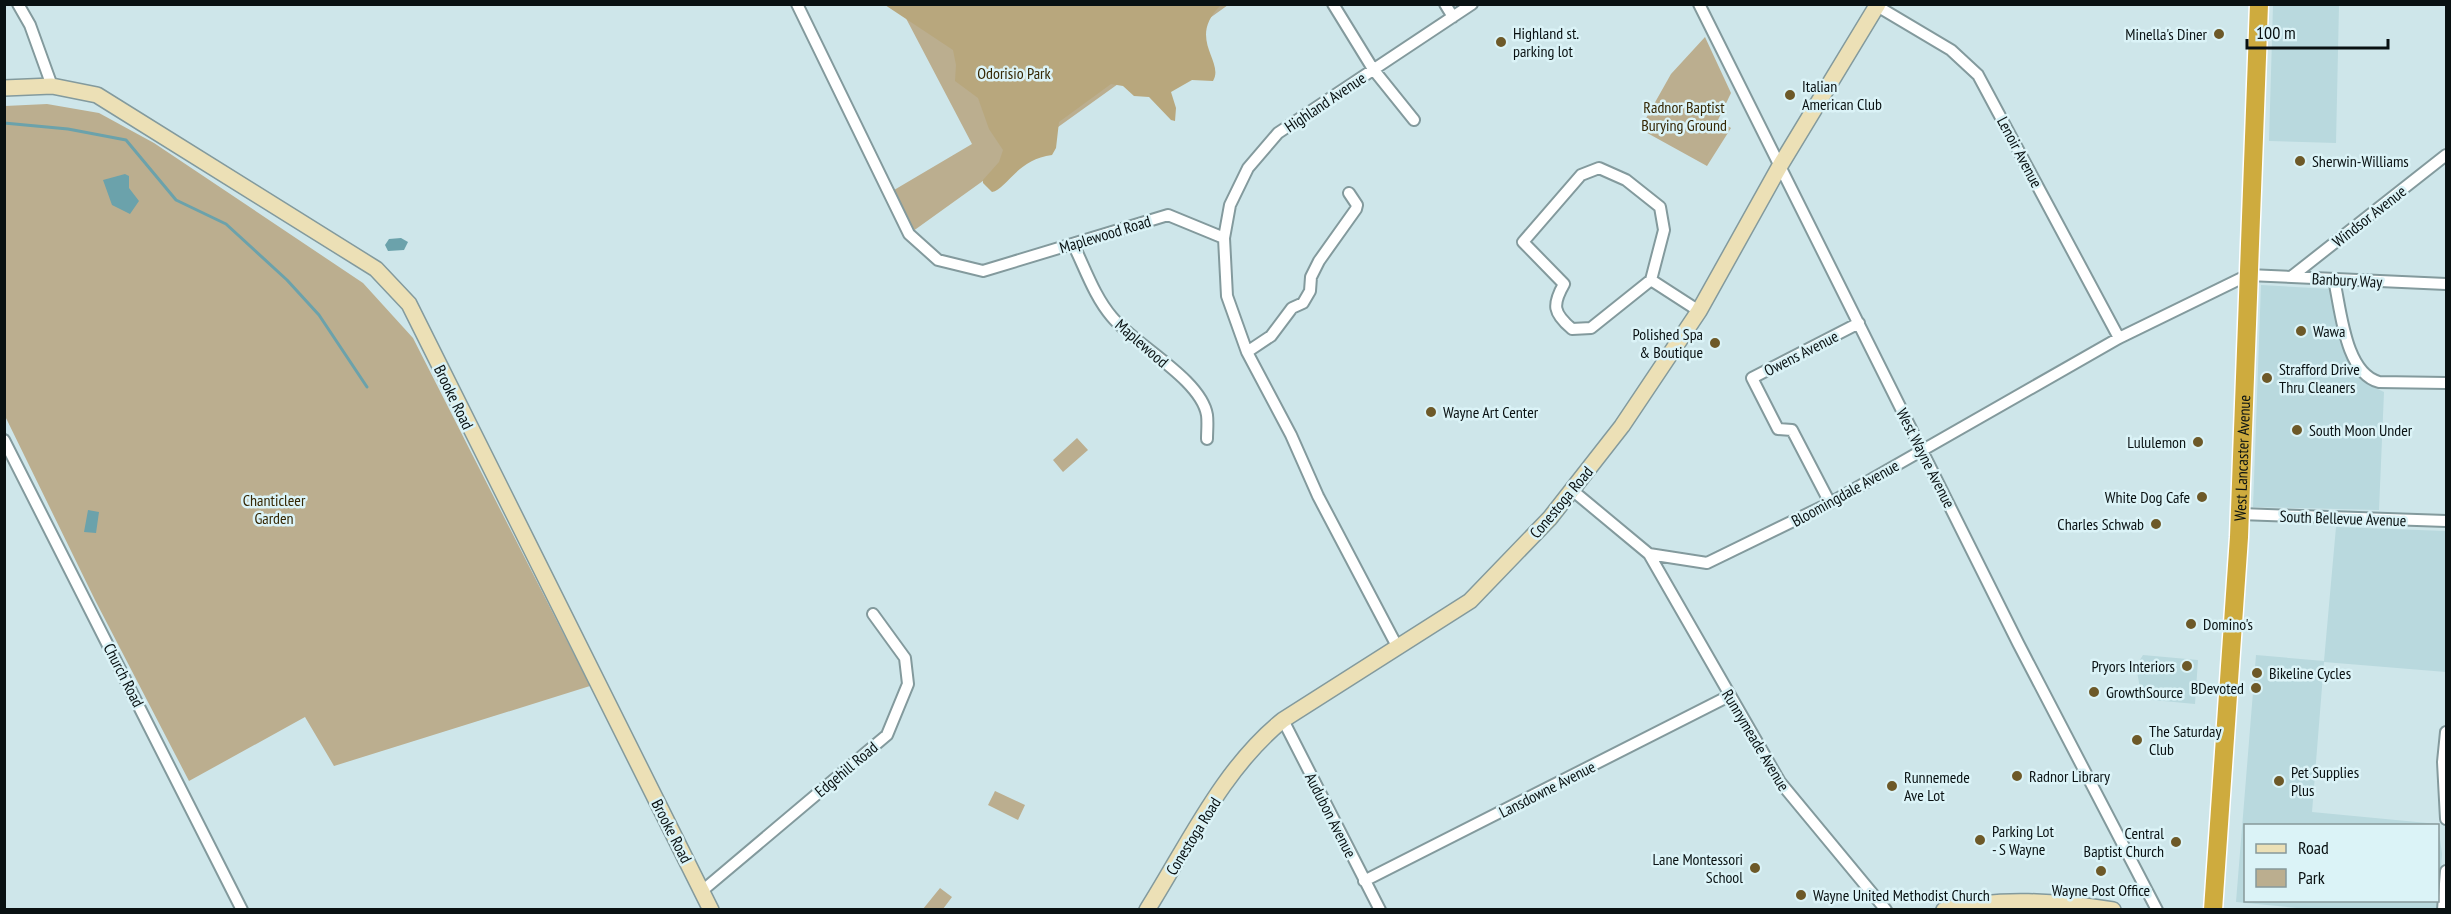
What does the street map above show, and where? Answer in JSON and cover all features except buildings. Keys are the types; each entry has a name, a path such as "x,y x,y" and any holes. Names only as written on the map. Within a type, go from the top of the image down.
{"highway":[{"name":"West Lancaster Avenue","path":"2213,909 2240,513 2259,4"}],"main road":[{"name":"Conestoga Road","path":"1147,909 1236,768 1253,747 1283,720 1398,648 1482,590 1550,518 1622,426 1699,311 1781,164 1878,5"},
{"name":"Brooke Road","path":"4,88 52,86 97,95 132,114 376,269 409,304 711,909"},
{"path":"1944,909 2018,902 2067,903 2113,909"}],"street":[{"path":"18,4 30,25 52,86"},
{"name":"Maplewood Road","path":"797,4 909,234 938,261 983,272 1168,215 1224,238"},
{"path":"1333,4 1373,69 1414,120"},
{"path":"1445,4 1453,17"},
{"name":"Highland Avenue","path":"1224,238 1230,205 1248,168 1278,133 1472,4"},
{"name":"West Wayne Avenue","path":"1699,4 1922,450 2157,909"},
{"name":"Lenoir Avenue","path":"1878,5 1951,50 1978,75 2119,338"},
{"name":"Windsor Avenue","path":"2291,277 2446,155"},
{"path":"1599,168 1626,180 1660,207 1664,230 1652,280 1591,328 1572,329 1554,308 1554,300 1564,284 1523,242 1581,175 1599,168"},
{"path":"1247,352 1271,336 1292,308 1303,303 1310,291 1311,277 1318,261 1356,208 1357,205 1349,193"},
{"path":"1224,238 1227,296 1247,352 1291,435 1318,496 1398,648"},
{"name":"Maplewood","path":"1073,244 1110,316 1181,376 1196,394 1207,414 1207,439"},
{"name":"Banbury Way","path":"2248,275 2446,284"},
{"name":"Bloomingdale Avenue","path":"1649,554 1707,563 1830,503 2119,338 2248,275"},
{"path":"1652,280 1699,311"},
{"path":"2334,280 2350,350 2362,373 2370,380 2379,382 2446,383"},
{"name":"Owens Avenue","path":"1830,503 1792,430 1778,429 1752,378 1859,323"},
{"name":"Church Road","path":"4,440 242,909"},
{"path":"1572,490 1649,554"},
{"name":"South Bellevue Avenue","path":"2240,513 2446,522"},
{"name":"Runnymeade Avenue","path":"1649,554 1780,782 1886,909"},
{"name":"Edgehill Road","path":"702,891 887,735 908,684 907,674 905,658 873,614"},
{"name":"Lansdowne Avenue","path":"1364,881 1729,696"},
{"name":"Audubon Avenue","path":"1283,720 1380,909"},
{"path":"2446,732 2443,762 2446,819"},
{"path":"2443,909 2446,871"}],"shaded area":[{"path":"2273,5 2339,5 2336,143 2269,141"},
{"path":"2261,285 2332,289 2350,367 2367,384 2384,392 2379,510 2253,507"},
{"path":"2336,527 2446,531 2446,672 2324,662 2312,812 2438,824 2244,824 2244,902 2439,902 2438,909 2318,910 2236,902 2256,655 2324,661"},
{"path":"2143,655 2198,660 2195,704 2142,699 2136,666"},
{"path":"2439,832 2442,854 2439,895"}],"green space":[{"name":"Odorisio Park","path":"885,5 1221,5 1211,17 1206,39 1215,73 1213,81 1192,80 1171,92 1176,108 1175,121 1171,120 1149,97 1134,96 1123,86 1111,84 1059,122 1056,148 1052,155 1030,162 992,192 983,180 999,162 1003,150 989,129 978,98 955,81 956,65 953,50"},
{"name":"Odorisio Park","path":"899,5 1228,5 909,234 889,193 972,144"},
{"name":"Radnor Baptist Burying Ground","path":"1705,37 1731,93 1718,120 1731,128 1707,166 1640,129 1671,74"},
{"name":"Chanticleer Garden","path":"47,104 99,113 154,143 363,283 413,338 590,686 334,766 305,717 189,781 95,600 5,416 5,106"},
{"path":"1077,438 1088,450 1063,472 1053,460"},
{"path":"995,791 1025,805 1018,820 988,805"},
{"path":"940,888 952,897 943,909 923,909"}],"water":[{"path":"125,174 129,176 129,188 139,201 130,214 112,205 103,180"},
{"path":"401,238 408,242 404,250 388,251 385,245 389,239"},
{"path":"88,510 99,512 96,533 84,532"}],"waterway":[{"path":"4,123 68,129 126,140 176,200 226,224 287,280 319,315 367,387"}],"place":[{"name":"Minella's Diner","path":"2219,34"},
{"name":"Highland st. parking lot","path":"1501,42"},
{"name":"Italian American Club","path":"1790,95"},
{"name":"Sherwin-Williams","path":"2300,161"},
{"name":"Wawa","path":"2301,331"},
{"name":"Polished Spa & Boutique","path":"1715,343"},
{"name":"Strafford Drive Thru Cleaners","path":"2267,378"},
{"name":"Wayne Art Center","path":"1431,412"},
{"name":"South Moon Under","path":"2297,430"},
{"name":"Lululemon","path":"2198,442"},
{"name":"White Dog Cafe","path":"2202,497"},
{"name":"Charles Schwab","path":"2156,524"},
{"name":"Domino's","path":"2191,624"},
{"name":"Pryors Interiors","path":"2187,666"},
{"name":"Bikeline Cycles","path":"2257,673"},
{"name":"BDevoted","path":"2256,688"},
{"name":"GrowthSource","path":"2094,692"},
{"name":"The Saturday Club","path":"2137,740"},
{"name":"Radnor Library","path":"2017,776"},
{"name":"Pet Supplies Plus","path":"2279,781"},
{"name":"Runnemede Ave Lot","path":"1892,786"},
{"name":"Parking Lot - S Wayne","path":"1980,840"},
{"name":"Central Baptist Church","path":"2176,842"},
{"name":"Lane Montessori School","path":"1755,868"},
{"name":"Wayne Post Office","path":"2101,871"},
{"name":"Wayne United Methodist Church","path":"1801,895"}]}
